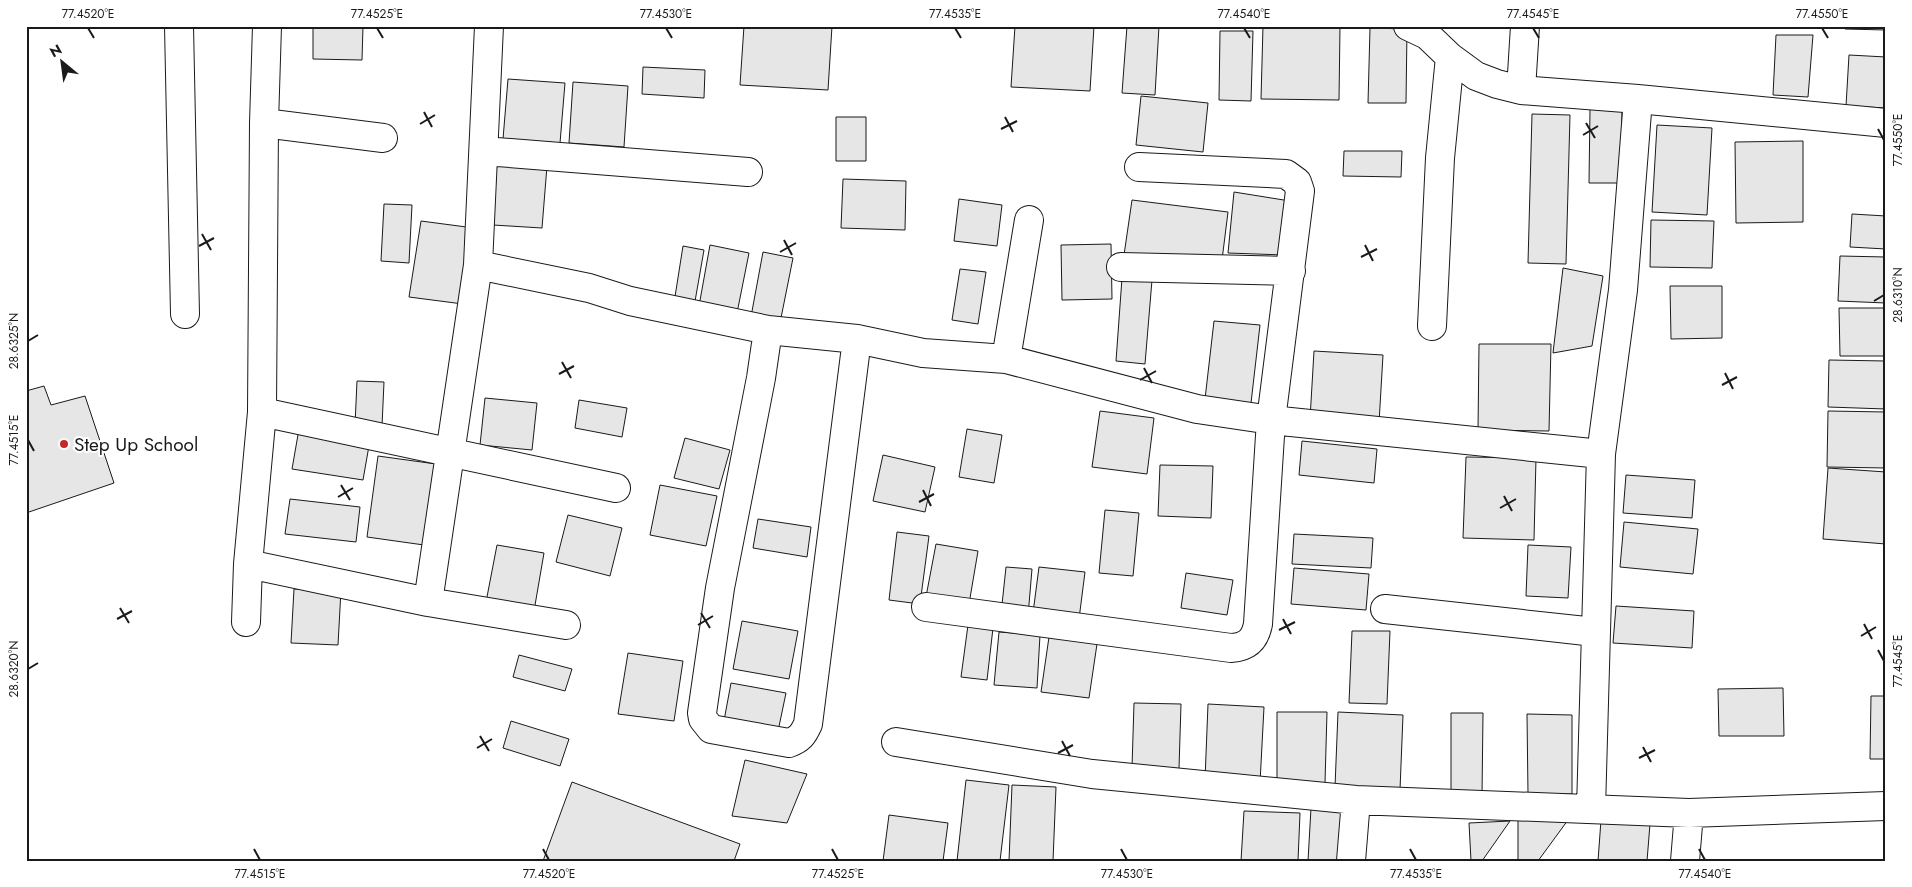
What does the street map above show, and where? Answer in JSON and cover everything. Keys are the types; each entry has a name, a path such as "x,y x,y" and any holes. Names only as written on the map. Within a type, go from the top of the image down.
{"street":[{"path":"179,26 185,314"},
{"path":"246,622 248,564 262,412 264,123 267,26"},
{"path":"428,602 478,265 490,26"},
{"path":"1408,26 1427,35 1450,57 1476,76 1521,90 1638,99 1886,123"},
{"path":"1521,90 1525,26"},
{"path":"1432,326 1440,158 1450,57"},
{"path":"1591,809 1601,454 1623,290 1638,99"},
{"path":"264,123 382,138"},
{"path":"484,151 748,172"},
{"path":"926,607 1231,648 1242,647 1250,642 1256,634 1271,420 1300,191 1293,177 1286,174 1139,168"},
{"path":"1006,360 1029,220"},
{"path":"478,265 590,288 630,301 768,330 857,339 923,353 1006,360 1197,409 1271,420 1601,454"},
{"path":"1121,267 1291,271"},
{"path":"768,330 761,378 720,588 702,713 703,719 711,729 789,743 803,735 808,724 857,339"},
{"path":"262,412 616,488"},
{"path":"248,564 428,602 566,625"},
{"path":"1385,609 1596,632"},
{"path":"896,742 1092,774 1356,800 1689,813 1886,806"},
{"path":"1351,861 1356,800"},
{"path":"1685,861 1689,813"}],"building":[{"path":"313,26 363,26 362,60 313,59"},
{"path":"744,26 832,26 828,90 740,85"},
{"path":"1015,26 1094,26 1090,91 1011,87"},
{"path":"1127,26 1159,26 1155,95 1122,93"},
{"path":"1263,26 1340,26 1339,100 1261,99"},
{"path":"1708,26 1800,26 1800,28"},
{"path":"1845,26 1886,26 1886,30 1845,29"},
{"path":"1370,28 1407,29 1406,103 1368,103"},
{"path":"1220,31 1253,31 1251,101 1219,100"},
{"path":"1776,35 1813,35 1808,97 1773,95"},
{"path":"1849,55 1886,57 1886,108 1846,106"},
{"path":"643,67 705,70 704,98 642,94"},
{"path":"508,79 565,83 560,143 503,139"},
{"path":"573,82 628,86 624,147 569,143"},
{"path":"1141,96 1208,103 1203,152 1136,145"},
{"path":"1590,109 1622,109 1621,183 1589,183"},
{"path":"1532,114 1570,115 1566,264 1528,263"},
{"path":"836,117 866,117 866,161 836,161"},
{"path":"1657,125 1712,128 1707,215 1652,212"},
{"path":"1803,141 1803,222 1736,223 1735,142"},
{"path":"1344,151 1402,151 1401,177 1343,176"},
{"path":"497,162 547,166 542,228 493,225"},
{"path":"843,179 906,181 905,230 841,228"},
{"path":"1234,192 1290,201 1284,255 1228,253"},
{"path":"959,199 1002,205 997,246 954,241"},
{"path":"1132,200 1228,212 1221,268 1124,255"},
{"path":"384,204 412,205 409,263 381,261"},
{"path":"1852,214 1886,216 1886,249 1850,247"},
{"path":"1651,220 1714,221 1712,268 1650,267"},
{"path":"421,221 474,228 463,304 409,297"},
{"path":"1111,244 1112,299 1062,300 1061,245"},
{"path":"710,245 749,253 737,313 699,306"},
{"path":"683,246 704,250 694,307 674,303"},
{"path":"763,252 793,258 779,328 750,322"},
{"path":"1840,256 1886,257 1886,303 1838,301"},
{"path":"1563,268 1603,276 1592,346 1553,353"},
{"path":"960,269 986,272 978,324 952,320"},
{"path":"1122,278 1152,280 1145,364 1116,361"},
{"path":"1670,286 1722,286 1722,338 1671,339"},
{"path":"1839,308 1886,308 1886,356 1840,356"},
{"path":"1214,321 1260,325 1251,403 1205,399"},
{"path":"1479,344 1551,344 1549,431 1478,430"},
{"path":"1314,351 1383,355 1379,423 1310,419"},
{"path":"1829,360 1886,361 1886,409 1828,407"},
{"path":"357,381 384,382 382,426 355,425"},
{"name":"Step Up School","path":"44,386 51,405 85,396 114,483 26,513 26,391"},
{"path":"485,398 537,403 532,450 480,445"},
{"path":"579,400 627,408 622,437 575,428"},
{"path":"1100,411 1154,418 1147,474 1092,467"},
{"path":"1828,411 1886,412 1886,468 1827,467"},
{"path":"299,429 370,440 363,480 292,469"},
{"path":"967,429 1002,435 994,483 959,477"},
{"path":"685,438 730,450 719,489 674,478"},
{"path":"1302,441 1377,449 1374,483 1299,475"},
{"path":"883,455 935,467 925,512 873,501"},
{"path":"378,456 436,464 424,545 367,537"},
{"path":"1466,457 1536,458 1534,540 1463,538"},
{"path":"1160,465 1213,466 1211,518 1158,516"},
{"path":"1828,468 1886,472 1886,544 1823,539"},
{"path":"1626,475 1695,480 1692,518 1623,513"},
{"path":"660,485 717,496 706,546 650,535"},
{"path":"290,499 360,507 356,542 285,534"},
{"path":"1105,510 1139,513 1133,576 1099,573"},
{"path":"568,515 622,528 610,576 556,562"},
{"path":"758,519 811,527 807,557 753,548"},
{"path":"1624,522 1698,529 1693,574 1620,567"},
{"path":"897,532 929,536 920,604 889,600"},
{"path":"1294,534 1373,538 1371,568 1292,564"},
{"path":"936,544 978,551 968,610 925,602"},
{"path":"497,545 544,553 534,611 486,602"},
{"path":"1528,545 1571,547 1568,598 1526,596"},
{"path":"1006,567 1032,569 1028,616 1001,614"},
{"path":"1039,567 1085,572 1079,619 1033,613"},
{"path":"1294,568 1369,574 1366,610 1291,604"},
{"path":"1186,573 1233,580 1227,615 1181,608"},
{"path":"294,589 341,590 338,645 291,643"},
{"path":"1616,606 1694,611 1692,648 1613,643"},
{"path":"742,621 798,631 789,679 733,669"},
{"path":"968,625 993,628 987,680 961,677"},
{"path":"1352,631 1390,631 1387,704 1349,703"},
{"path":"999,632 1040,635 1037,688 994,685"},
{"path":"1049,637 1097,644 1089,698 1041,692"},
{"path":"628,653 683,661 674,721 618,714"},
{"path":"519,655 572,669 565,691 513,677"},
{"path":"731,683 786,693 777,736 723,726"},
{"path":"1783,688 1784,736 1719,736 1718,689"},
{"path":"1871,696 1886,696 1886,759 1870,759"},
{"path":"1134,703 1181,704 1179,769 1132,768"},
{"path":"1208,704 1264,707 1260,783 1205,780"},
{"path":"1277,712 1327,712 1325,783 1277,783"},
{"path":"1338,712 1403,715 1400,790 1335,787"},
{"path":"1451,713 1483,713 1482,797 1451,796"},
{"path":"1527,714 1572,715 1572,794 1528,795"},
{"path":"511,721 569,739 560,766 503,748"},
{"path":"745,760 807,774 787,823 732,816"},
{"path":"966,780 1009,785 1000,861 957,861"},
{"path":"572,782 740,844 734,861 543,861"},
{"path":"1012,785 1056,787 1053,861 1009,861"},
{"path":"1311,808 1352,810 1349,861 1308,861"},
{"path":"1244,811 1300,813 1298,861 1241,861"},
{"path":"889,815 948,823 943,861 883,861"},
{"path":"1518,820 1568,820 1538,861 1518,861"},
{"path":"1601,820 1650,824 1647,861 1598,861"},
{"path":"1510,821 1482,861 1471,861 1469,823"}],"place":[{"name":"Step Up School","path":"64,444"}]}
